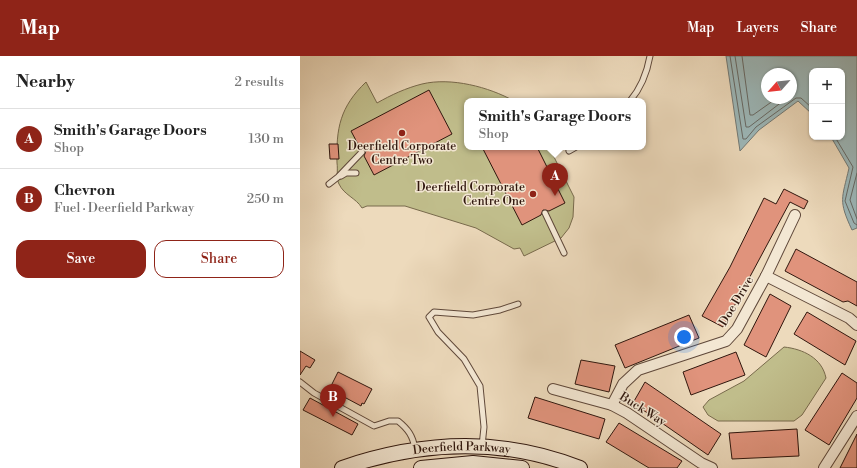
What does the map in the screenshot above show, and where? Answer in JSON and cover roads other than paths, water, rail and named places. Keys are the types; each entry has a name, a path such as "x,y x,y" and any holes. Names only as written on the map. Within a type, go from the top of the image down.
{"main road":[{"name":"Deerfield Parkway","path":"342,468 377,457 415,449 449,445 482,446 536,454 580,468"},
{"name":"Deerfield Parkway","path":"421,468 458,464 522,468"}],"street":[{"name":"Doe Drive","path":"612,405 623,384 638,370 726,341 737,329 766,276 795,215"},
{"path":"766,276 849,318 857,325"},
{"name":"Buck Way","path":"553,389 612,405 627,413 701,463 712,468"},
{"path":"824,468 857,416"}],"lane":[{"path":"633,98 637,93 645,75 650,56"},
{"path":"329,184 338,177 362,152"},
{"path":"338,177 346,173 356,173"},
{"path":"545,213 564,253"},
{"path":"482,446 484,427 480,386 464,359 438,332 429,317 434,312 473,315 500,310 518,304"},
{"path":"300,382 314,393 374,426 389,421 398,421 409,431 413,438 415,449"}],"water":[{"path":"726,56 857,56 857,228 852,230 843,205 843,193 849,168 833,140 845,140 845,68 809,68 809,111 798,101 797,102 797,68 761,68 761,104 794,104 759,130 740,151"}],"place":[{"name":"Deerfield Corporate Centre Two","path":"402,133"},
{"name":"Deerfield Corporate Centre One","path":"533,194"},
{"name":"Smith's Garage Doors","path":"555,196"},
{"name":"Chevron","path":"333,417"}]}
